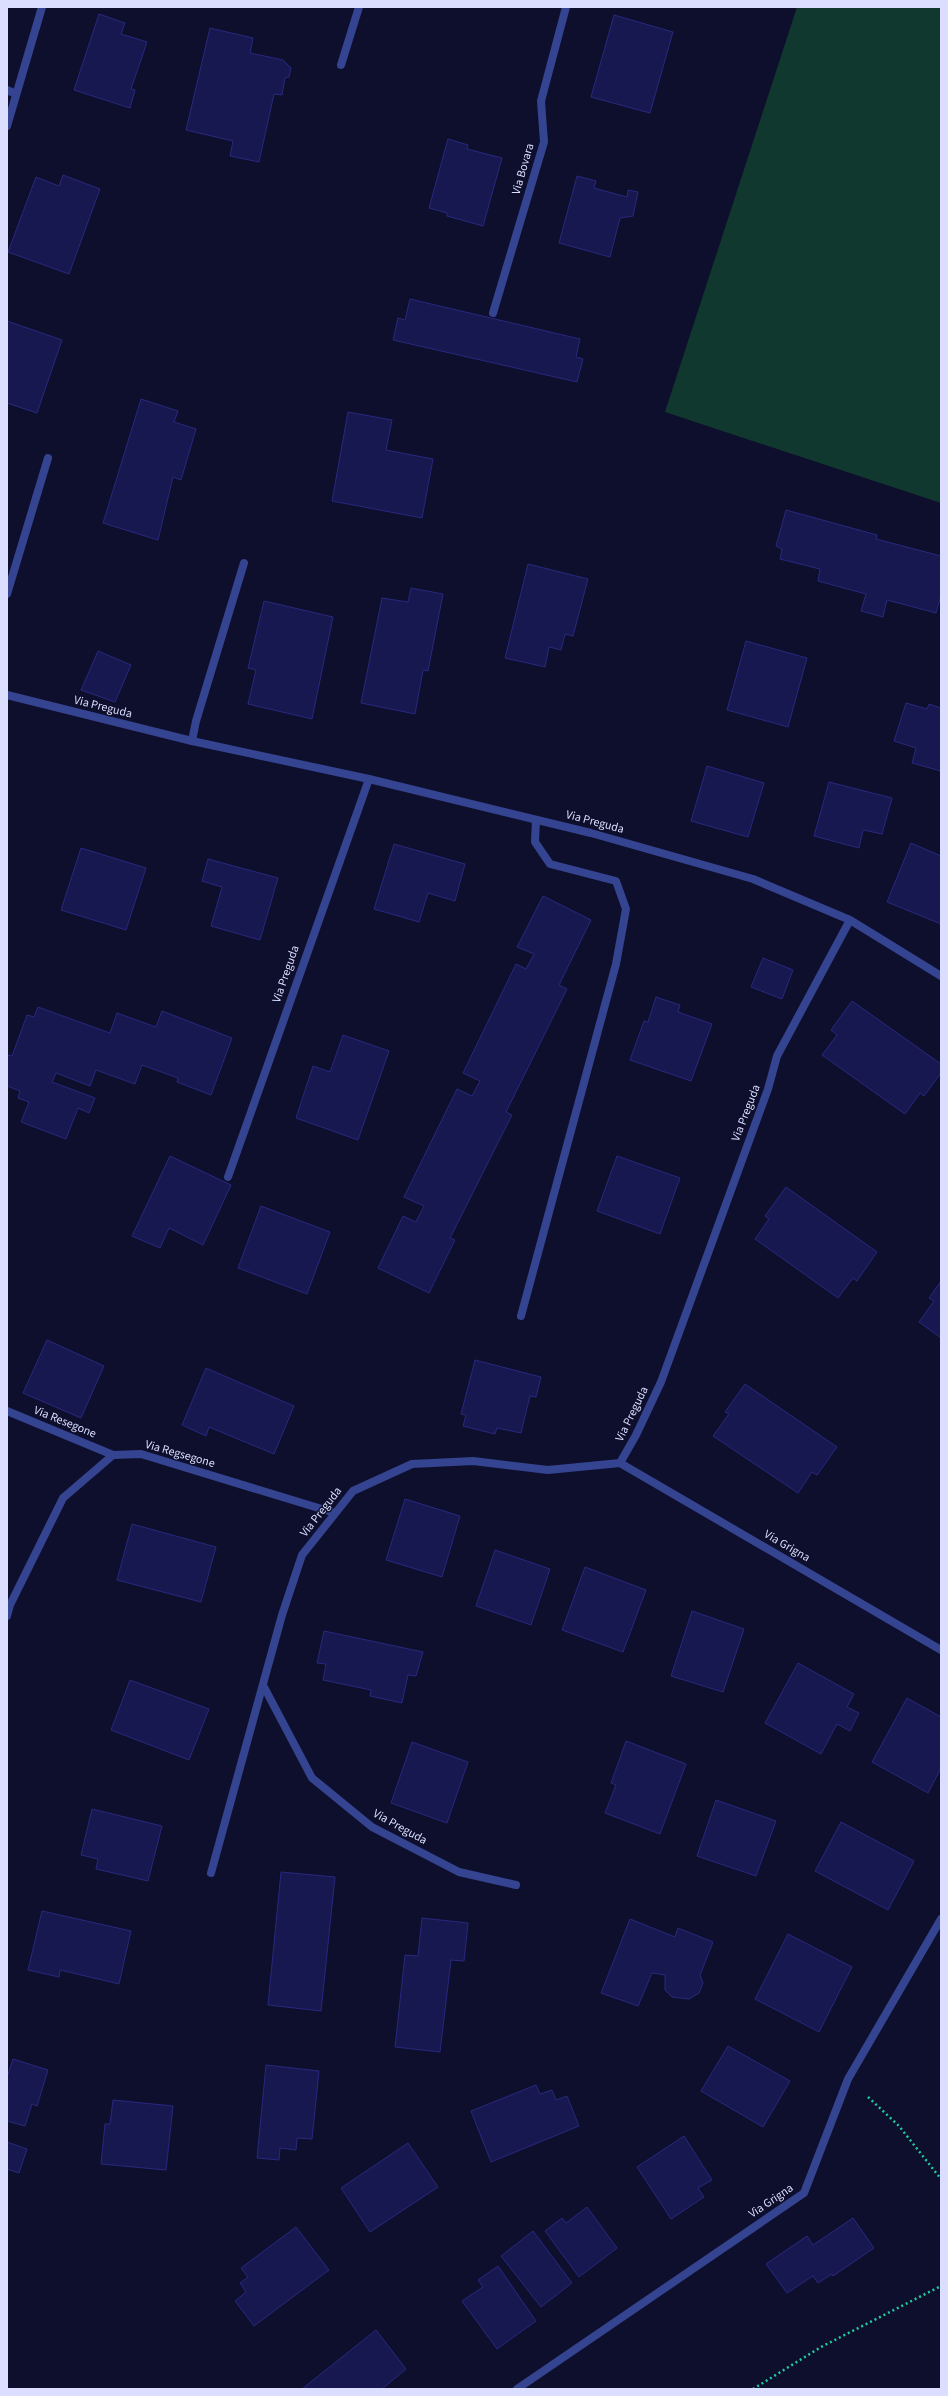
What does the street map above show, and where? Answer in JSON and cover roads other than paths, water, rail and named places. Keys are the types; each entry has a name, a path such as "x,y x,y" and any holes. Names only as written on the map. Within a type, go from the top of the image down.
{"street":[{"path":"7,126 42,7"},
{"path":"341,65 358,7"},
{"name":"Via Bovara","path":"493,313 544,142 541,102 566,7"},
{"path":"7,90 16,94"},
{"path":"7,594 48,458"},
{"path":"192,741 196,721 244,563"},
{"name":"Via Preguda","path":"7,696 192,741 369,779 591,833 753,879 850,920 941,976"},
{"name":"Via Preguda","path":"228,1177 369,779"},
{"path":"521,1316 616,964 626,909 616,881 550,864 535,842 536,820"},
{"name":"Via Preguda","path":"211,1873 264,1687 282,1615 302,1555 353,1491 412,1464 473,1461 548,1470 620,1463 636,1435 661,1382 768,1089 777,1056 850,920"},
{"name":"Via Resegone","path":"7,1411 113,1455"},
{"name":"Via Regsegone","path":"113,1455 141,1454 336,1513"},
{"path":"7,1616 10,1605 63,1498 113,1455"},
{"name":"Via Grigna","path":"620,1463 941,1650"},
{"name":"Via Preguda","path":"264,1687 312,1778 372,1827 459,1872 516,1885"},
{"name":"Via Grigna","path":"517,2389 804,2193 848,2079 941,1919"}]}
